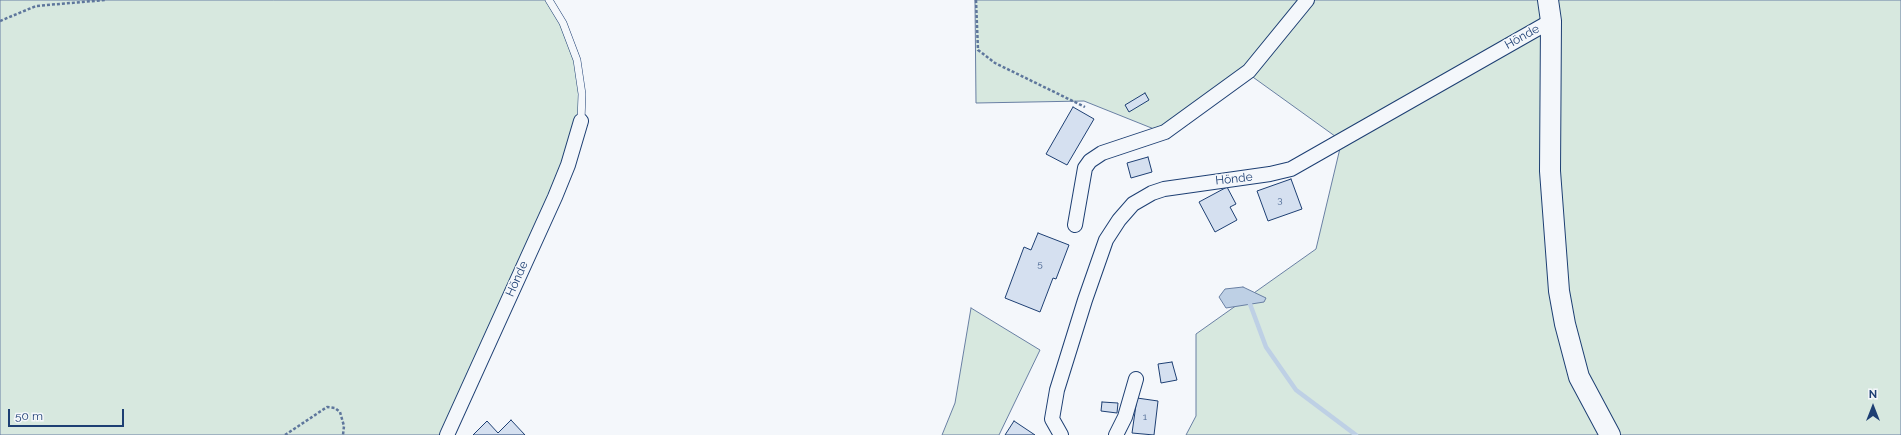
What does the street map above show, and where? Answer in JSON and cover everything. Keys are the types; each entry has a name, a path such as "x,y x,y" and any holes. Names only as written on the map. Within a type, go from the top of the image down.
{"street":[{"path":"1075,225 1085,168 1090,161 1102,153 1165,132 1249,71 1307,0"},
{"path":"1548,0 1551,22 1550,171 1559,291 1571,349 1579,377 1610,435"},
{"name":"Hönde","path":"1061,435 1052,419 1057,390 1085,300 1106,240 1119,220 1133,204 1152,193 1182,185 1270,174 1291,169 1551,22"},
{"name":"Hönde","path":"447,435 555,197 568,165 581,121"},
{"path":"1116,435 1125,417 1136,379"}],"lane":[{"path":"549,0 564,23 577,60 582,94 581,121"}],"path":[{"path":"0,21 36,6 104,0"},
{"path":"976,0 978,50 995,63 1085,107"},
{"path":"285,435 327,407 336,408 340,412 344,426 343,435"}],"shaded area":[{"path":"0,0 547,0 563,24 575,60 580,96 578,120 559,181 442,435 0,435"},
{"path":"975,0 1303,0 1245,69 1159,131 1084,101 976,103"},
{"path":"1314,0 1545,0 1547,20 1339,139 1250,75"},
{"path":"1551,0 1901,0 1901,435 1615,435 1598,406 1563,290"},
{"path":"1548,25 1553,257 1606,435 1186,435 1196,416 1196,334 1316,249 1341,144"},
{"path":"971,308 1040,350 999,435 942,435 955,403"}],"water":[{"path":"1243,287 1266,298 1264,302 1226,308 1219,297 1225,289"}],"building":[{"path":"1145,93 1149,100 1129,112 1125,105"},
{"path":"1073,107 1094,119 1067,165 1046,154"},
{"path":"1148,157 1152,172 1131,178 1127,163"},
{"path":"1291,179 1302,209 1268,221 1257,191"},
{"path":"1227,187 1236,204 1230,207 1237,220 1215,232 1199,202"},
{"path":"1038,233 1069,245 1056,279 1053,278 1040,312 1005,298 1024,247 1031,250"},
{"path":"1172,362 1177,380 1161,383 1158,364"},
{"path":"1137,398 1158,401 1154,435 1132,433"},
{"path":"1102,402 1118,403 1117,413 1101,411"},
{"path":"511,420 525,435 473,435 487,421 498,433"},
{"path":"1014,421 1035,435 1005,435"}],"waterway":[{"path":"1250,304 1266,347 1296,390 1356,435"}]}
